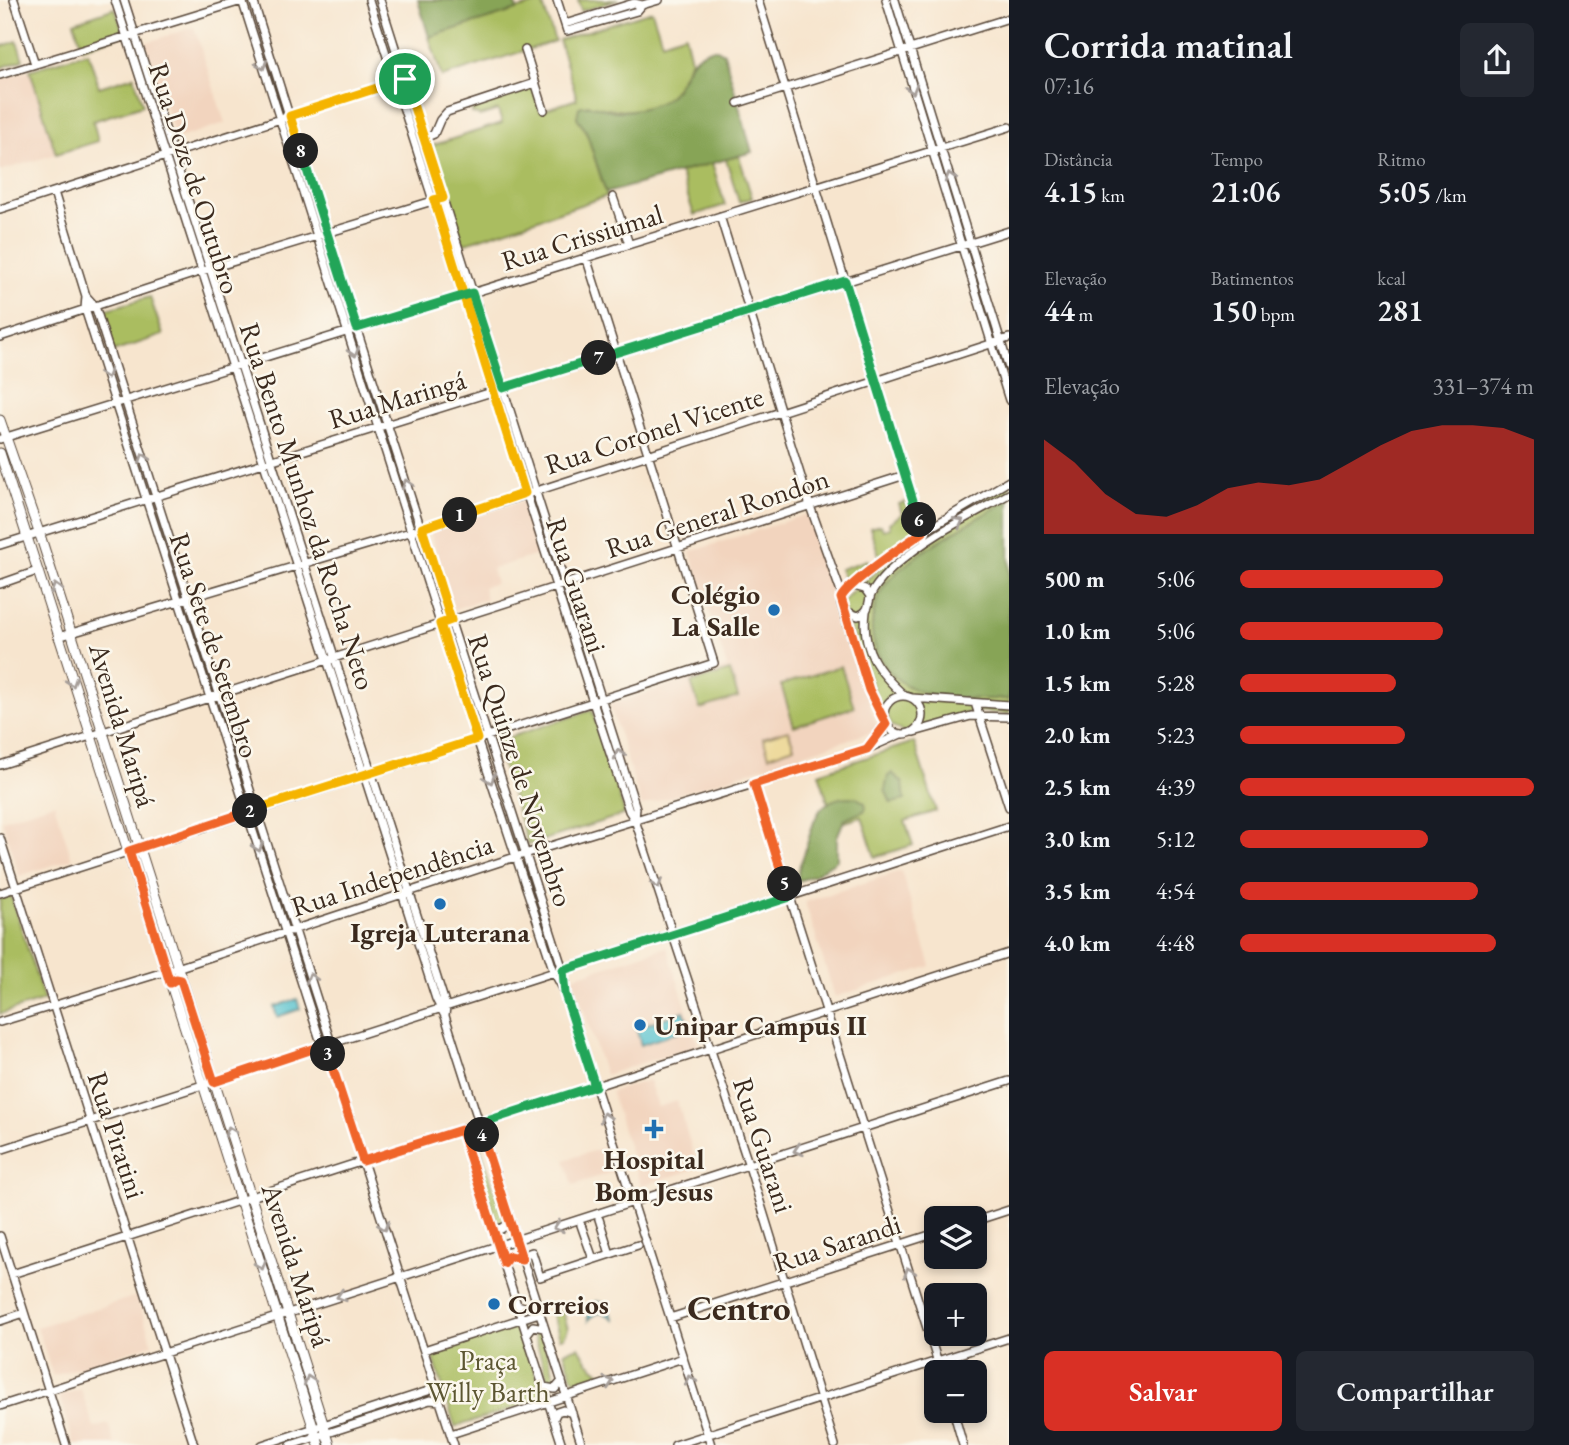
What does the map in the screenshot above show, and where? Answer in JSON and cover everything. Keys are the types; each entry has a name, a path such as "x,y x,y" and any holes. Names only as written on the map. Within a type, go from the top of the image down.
{"main road":[{"name":"Avenida Maripá","path":"3,435 39,533 102,732 160,950 206,1097 272,1301 314,1411"},
{"name":"Avenida Maripá","path":"0,453 90,736 181,980 293,1328 320,1434 330,1445"},
{"path":"26,536 35,530 39,533"},
{"path":"58,637 63,632 71,634"},
{"path":"160,950 164,952 170,947"},
{"path":"170,983 176,979 181,980"},
{"path":"206,1097 215,1094 219,1097"},
{"path":"236,1184 240,1187 246,1181"},
{"path":"245,1214 252,1211 257,1214"},
{"path":"272,1301 281,1301 283,1297"},
{"path":"282,1330 288,1325 293,1328"}],"street":[{"path":"14,0 35,64"},
{"name":"Rua Doze de Outubro","path":"116,0 131,35"},
{"name":"Rua Bento Munhoz da Rocha Neto","path":"124,0 131,35 406,893"},
{"path":"0,75 243,0"},
{"name":"Rua Quinze de Novembro","path":"243,0 515,857 554,972 565,994 711,1445"},
{"name":"Rua Quinze de Novembro","path":"253,0 563,970 565,994"},
{"name":"Rua Guarani","path":"369,0 503,388 636,808 635,820"},
{"name":"Rua Guarani","path":"380,0 424,138 463,296 525,493 629,811 635,820 712,1049 835,1445"},
{"path":"557,0 567,32 637,5 659,0"},
{"path":"758,0 926,542"},
{"path":"886,0 1009,400"},
{"path":"895,0 970,243 1005,340 1009,368"},
{"path":"738,103 1009,18"},
{"path":"525,50 544,110"},
{"path":"0,209 405,79"},
{"path":"424,138 434,134 447,112 535,83"},
{"name":"Rua Crissiumal","path":"3,435 237,366 1009,127"},
{"name":"Rua Sete de Setembro","path":"54,192 86,296 85,309 285,933 322,1046 329,1055"},
{"path":"613,197 629,244"},
{"path":"0,337 206,269 439,199"},
{"path":"720,216 810,506 842,595 841,606 845,611 869,690 885,720 893,732 901,734 958,718 1009,717"},
{"name":"Rua Maringá","path":"39,533 1009,231"},
{"path":"0,893 714,663 586,257"},
{"name":"Rua Sete de Setembro","path":"86,296 95,306 331,1044"},
{"name":"Rua Coronel Vicente","path":"71,634 410,532 1005,340"},
{"name":"Rua General Rondon","path":"90,736 905,475"},
{"path":"842,595 923,532 1009,481"},
{"path":"910,733 922,719 918,703 883,675 871,657 864,634 870,596 881,579 926,542 1009,494"},
{"path":"0,545 26,536"},
{"path":"0,584 37,571"},
{"path":"854,586 862,587 870,596"},
{"path":"845,611 858,616 866,612"},
{"path":"867,749 885,720 889,702 893,698 1009,705"},
{"path":"975,703 1009,807"},
{"name":"Rua Independência","path":"167,970 515,857 867,749 901,734"},
{"path":"0,765 90,736"},
{"path":"754,784 937,1360 1009,1338"},
{"path":"0,1150 1009,826"},
{"name":"Rua Piratini","path":"0,838 194,1445"},
{"path":"406,893 510,1223 524,1256 535,1300 582,1445"},
{"path":"12,1275 1009,953"},
{"path":"0,1022 167,970"},
{"path":"331,1044 329,1055 454,1445"},
{"path":"0,1406 1009,1081"},
{"path":"461,1130 562,1445"},
{"path":"466,1148 474,1139 484,1143"},
{"path":"987,1217 1009,1210"},
{"path":"598,1219 610,1254"},
{"path":"492,1227 501,1229 510,1223"},
{"path":"581,1225 593,1259"},
{"path":"0,1236 66,1445"},
{"name":"Rua Sarandi","path":"670,1318 924,1237"},
{"path":"504,1263 509,1256 524,1256 532,1252 540,1277 638,1245"},
{"path":"517,1305 528,1308 535,1300"},
{"path":"424,1350 539,1312"},
{"path":"0,1321 24,1313"},
{"path":"527,1334 533,1326 544,1328"},
{"path":"451,1434 683,1358"},
{"path":"676,1445 924,1364"},
{"path":"544,1387 555,1389 562,1381"},
{"path":"262,1445 298,1433 320,1434 343,1418 423,1392 432,1388 434,1382"},
{"path":"423,1392 426,1401"},
{"path":"291,1445 426,1401 440,1401"},
{"path":"554,1418 561,1410 572,1413"},
{"path":"343,1418 339,1425 346,1427"},
{"path":"957,1423 963,1445"},
{"path":"298,1433 302,1436 300,1442"}],"shaded area":[{"path":"194,27 225,123 176,139 145,43"},
{"path":"30,70 56,154 0,171 0,79"},
{"path":"525,500 543,553 492,569 496,583 483,587 486,599 454,609 430,532"},
{"name":"Colégio La Salle","path":"808,514 878,730 642,806 610,705 727,667 690,552"},
{"path":"54,803 72,859 19,876 2,820"},
{"path":"901,871 931,966 835,997 805,902"},
{"name":"Unipar Campus II","path":"667,947 698,1045 605,1075 573,977"},
{"name":"Hospital Bom Jesus","path":"649,1080 658,1107 677,1101 698,1168 641,1186 611,1092"},
{"path":"605,1147 613,1172 573,1185 565,1160"},
{"path":"137,1296 152,1344 53,1376 37,1327"},
{"path":"81,1389 94,1428 108,1424 115,1445 74,1445 59,1396"}],"green space":[{"path":"418,0 514,0 517,10 429,37"},
{"path":"578,0 618,0 581,11"},
{"path":"542,2 555,41 442,77 429,37"},
{"path":"115,8 124,34 82,48 74,22"},
{"path":"652,11 662,42 685,34 691,60 675,89 657,104 634,110 587,105 577,117 586,131 607,196 463,244 431,146 502,123 498,110 480,116 472,113 472,108 533,87 540,111 577,99 559,40"},
{"path":"17,41 23,60 0,68 0,47"},
{"path":"711,49 724,53 752,152 606,193 586,131 577,117 579,107 622,111 659,103 677,87 694,59"},
{"path":"88,52 99,87 134,76 143,105 93,121 98,141 56,154 30,70"},
{"path":"739,156 752,198 739,202 726,159"},
{"path":"712,163 725,205 694,215 680,172"},
{"path":"150,297 163,335 113,352 101,311"},
{"path":"1009,483 1009,714 973,711 904,733 891,725 882,712 841,603 874,574 933,534 933,530"},
{"path":"1009,500 1009,699 941,697 910,687 897,679 885,666 875,647 872,637 873,620 880,593 892,577 918,555"},
{"path":"905,502 914,530 880,558 870,528 881,525 883,530 890,528 889,523 902,514 899,504"},
{"path":"867,560 870,569 851,584 846,584 840,569"},
{"path":"841,666 854,707 794,726 781,685"},
{"path":"730,671 738,697 700,709 691,683"},
{"path":"592,710 625,814 528,845 495,742"},
{"path":"914,742 936,811 905,821 913,845 875,857 862,817 835,825 819,773"},
{"path":"892,773 903,783 905,800 891,803 885,790 888,776"},
{"path":"850,797 865,803 866,808 844,820 837,837 837,860 799,881 799,868 817,816 828,803"},
{"path":"11,896 44,1000 0,1014 0,899"},
{"path":"479,1144 505,1223 498,1225 472,1146"},
{"path":"552,1312 563,1312 568,1329 564,1337 560,1338"},
{"name":"Praça Willy Barth","path":"520,1325 544,1399 455,1427 432,1353"},
{"path":"540,1331 557,1383 550,1385 533,1333"},
{"path":"579,1347 587,1361 601,1373 577,1380 573,1378 564,1352"}],"sand":[{"path":"788,730 794,747 769,756 763,738"}],"water":[{"path":"297,999 300,1009 277,1017 274,1007"},
{"path":"684,1011 690,1028 641,1045 636,1028"},
{"path":"596,1301 604,1303 615,1320 601,1313 588,1321 587,1308"}],"place":[{"name":"Colégio La Salle","path":"774,610"},
{"name":"Igreja Luterana","path":"440,904"},
{"name":"Unipar Campus II","path":"640,1025"},
{"name":"Hospital Bom Jesus","path":"654,1129"},
{"name":"Correios","path":"494,1304"}],"district":[{"name":"Centro","path":"739,1307"}],"route":[{"path":"405,79 290,116 357,328 463,296 472,293 503,388 845,281 923,532 867,573 854,586 845,590 841,598 841,606 845,611 869,690 884,717 886,724 880,733 867,749 754,784 790,897 563,970 565,994 595,1086 478,1124 522,1259 509,1256 504,1263 461,1130 363,1161 329,1055 322,1046 214,1082 181,980 176,979 170,983 129,851 477,739 440,624 451,620 422,528 525,493 463,296 434,200 443,198 405,79"}]}
